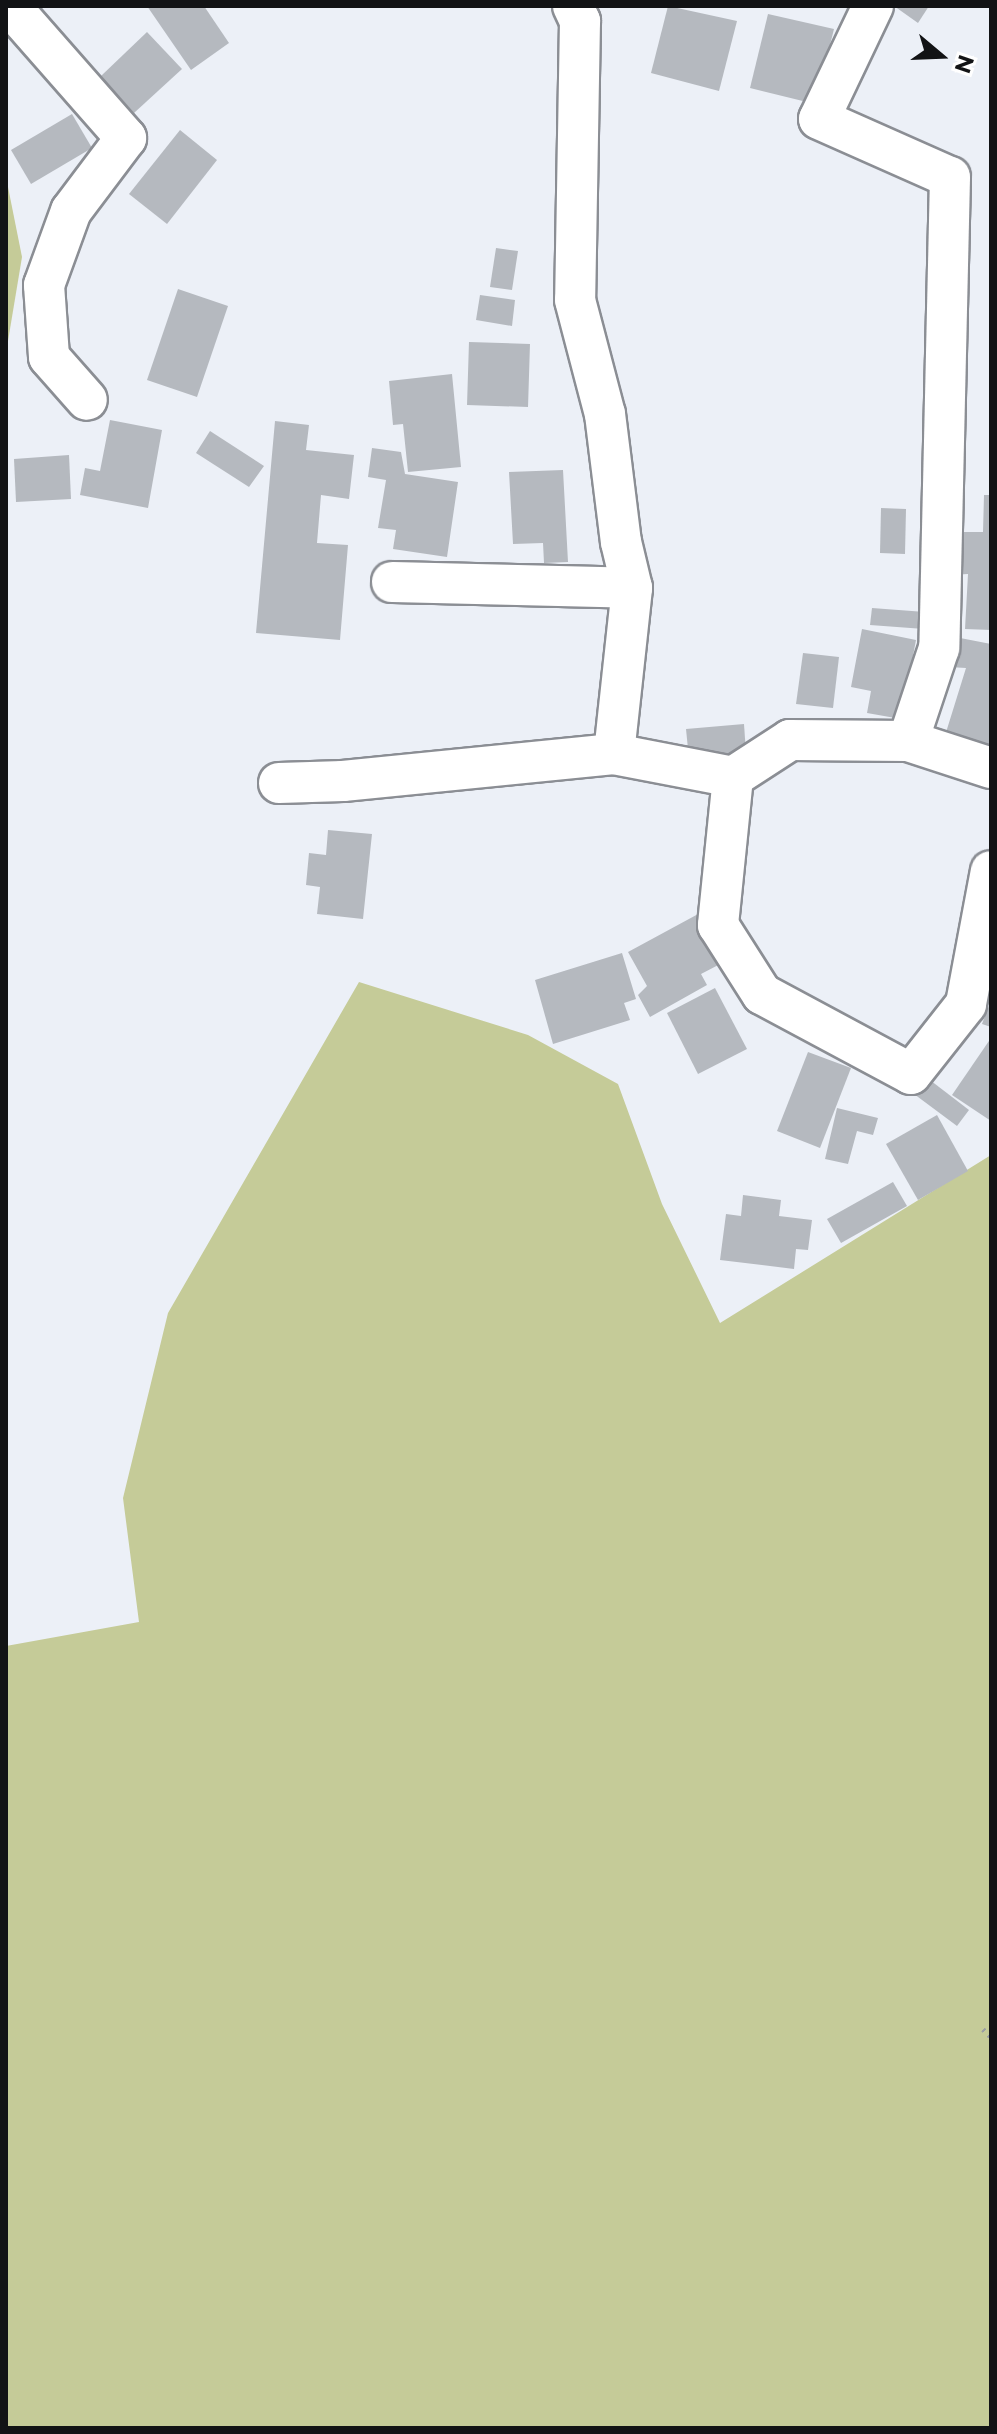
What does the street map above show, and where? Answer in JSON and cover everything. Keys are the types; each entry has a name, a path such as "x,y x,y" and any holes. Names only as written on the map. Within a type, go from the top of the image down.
{"street":[{"path":"10,6 126,138 71,211 44,285 49,357 87,400"},
{"path":"573,6 580,21 575,300 605,414 621,542 632,588 614,754"},
{"path":"873,6 819,119 950,177 939,648 908,741"},
{"path":"392,582 632,588"},
{"path":"279,783 343,781 614,754 733,777 790,740 908,741 991,768"},
{"path":"733,777 718,925 762,994 911,1074 966,1004 991,871"}],"path":[{"path":"983,2029 991,2037"}],"green space":[{"path":"6,177 22,257 6,353"},
{"path":"359,982 528,1035 618,1084 662,1204 720,1323 991,1155 991,2428 6,2428 6,1646 139,1622 123,1498 168,1313"}],"building":[{"path":"147,6 204,6 229,43 191,70"},
{"path":"668,6 737,21 719,91 651,73"},
{"path":"894,6 929,6 918,23"},
{"path":"768,14 834,29 815,104 750,88"},
{"path":"147,32 182,69 134,113 101,76"},
{"path":"72,114 92,148 31,184 11,150"},
{"path":"180,130 217,160 167,224 129,194"},
{"path":"496,248 518,251 512,290 490,287"},
{"path":"178,289 228,306 197,397 147,380"},
{"path":"480,295 515,300 512,326 476,320"},
{"path":"469,342 530,344 528,407 467,405"},
{"path":"452,374 461,467 408,472 403,424 393,425 389,381"},
{"path":"110,420 162,430 148,508 80,495 85,468 100,471"},
{"path":"275,421 309,425 306,450 354,455 349,499 321,495 317,543 348,545 340,640 256,633"},
{"path":"210,431 264,466 249,487 196,453"},
{"path":"372,448 401,452 405,474 458,482 447,557 393,549 396,530 378,528 386,480 368,477"},
{"path":"69,455 71,499 16,502 14,459"},
{"path":"563,470 568,562 544,563 543,543 513,544 509,472"},
{"path":"984,495 991,495 991,630 965,629 968,574 949,575 949,532 983,532"},
{"path":"881,508 906,509 905,554 880,553"},
{"path":"872,608 925,612 924,629 870,625"},
{"path":"862,629 916,640 901,719 867,713 871,691 851,687"},
{"path":"955,637 991,644 991,753 943,742 966,668 949,667"},
{"path":"803,653 839,657 833,708 796,704"},
{"path":"744,724 746,753 689,759 686,729"},
{"path":"328,830 372,834 363,919 317,914 320,887 306,885 309,853 326,855"},
{"path":"700,913 726,961 701,974 707,985 650,1017 638,995 647,986 628,952"},
{"path":"622,953 636,999 624,1003 630,1020 553,1044 535,980"},
{"path":"715,988 747,1049 698,1074 667,1013"},
{"path":"991,1000 991,1027 982,1024"},
{"path":"991,1038 991,1121 952,1095"},
{"path":"808,1052 851,1068 820,1148 777,1131"},
{"path":"926,1077 969,1110 957,1126 914,1094"},
{"path":"837,1108 878,1118 873,1135 857,1131 848,1164 825,1159"},
{"path":"937,1115 968,1171 918,1200 886,1144"},
{"path":"893,1182 907,1206 841,1243 827,1219"},
{"path":"743,1195 781,1200 779,1216 812,1220 808,1250 796,1249 794,1269 720,1260 726,1214 741,1216"}]}
